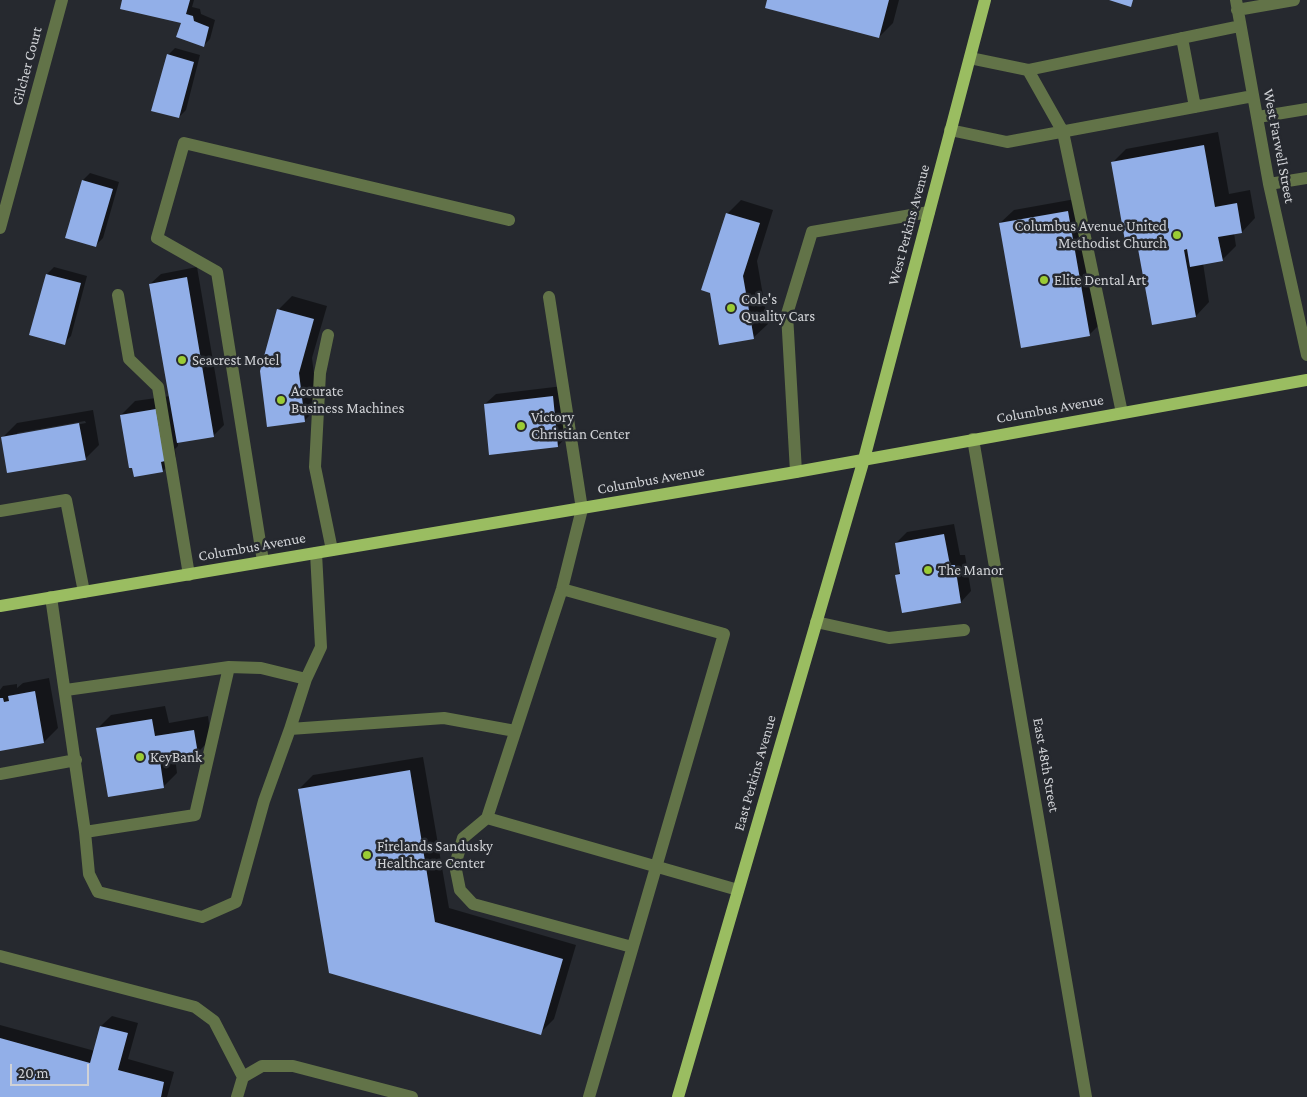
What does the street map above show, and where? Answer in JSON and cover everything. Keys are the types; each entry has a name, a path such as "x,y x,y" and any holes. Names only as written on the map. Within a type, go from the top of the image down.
{"main road":[{"name":"West Perkins Avenue","path":"864,459 985,0"},
{"name":"Columbus Avenue","path":"0,606 796,472 1307,380"},
{"name":"East Perkins Avenue","path":"678,1097 864,459"}],"street":[{"name":"Gilcher Court","path":"0,228 62,0"},
{"path":"1236,5 1294,0"},
{"name":"West Farwell Street","path":"1236,5 1269,184 1307,355"},
{"path":"970,58 1028,70 1240,26"},
{"path":"1182,38 1195,107"},
{"path":"1028,70 1063,132 1122,413"},
{"path":"950,130 1007,142 1253,96"},
{"path":"1258,117 1307,109"},
{"path":"263,561 217,272 157,238 184,143 510,220"},
{"path":"1269,184 1307,178"},
{"path":"796,472 787,314 812,232 929,212"},
{"path":"118,295 129,359 158,388 189,575"},
{"path":"549,297 582,509 562,589 487,818 463,838 455,864 460,890 474,904 632,947"},
{"path":"328,335 320,373 315,467 332,550"},
{"name":"East 48th Street","path":"973,439 1086,1097"},
{"path":"0,511 66,500 84,592"},
{"path":"51,597 76,760 89,874 98,892 202,917 236,902 264,801 306,679 321,647 316,553"},
{"path":"562,589 724,634 655,865 589,1097"},
{"path":"816,622 889,638 964,630"},
{"path":"66,690 229,667 261,668 306,679"},
{"path":"85,832 195,815 229,667"},
{"path":"290,729 444,718 515,732"},
{"path":"0,774 76,760"},
{"path":"487,818 738,890"},
{"path":"0,956 196,1007 214,1021 243,1078 238,1097"},
{"path":"243,1078 262,1066 293,1066 409,1097"}],"building":[{"path":"122,0 190,0 186,14 193,16 194,21 209,27 204,47 176,37 181,23 120,9"},
{"path":"767,0 889,0 879,38 765,8"},
{"path":"1109,0 1133,0 1131,7"},
{"path":"167,54 194,62 179,118 151,111"},
{"name":"Columbus Avenue United Methodist Church","path":"1204,145 1215,207 1237,203 1242,233 1218,237 1223,261 1190,267 1187,249 1184,250 1196,317 1152,325 1136,238 1125,241 1111,162"},
{"path":"82,180 113,189 96,247 65,238"},
{"name":"Elite Dental Art","path":"1068,211 1090,336 1021,348 999,223"},
{"path":"726,213 760,223 743,276 754,339 719,345 710,293 701,290"},
{"path":"46,274 81,283 65,345 29,335"},
{"name":"Seacrest Motel","path":"187,277 214,437 177,443 149,284"},
{"path":"277,309 314,319 299,373 305,422 267,427 260,371"},
{"name":"Victory Christian Center","path":"553,396 558,447 489,455 484,404"},
{"path":"156,409 165,461 161,462 163,472 134,477 132,468 129,468 120,415"},
{"path":"79,423 86,460 7,473 1,437"},
{"name":"The Manor","path":"944,534 950,565 955,565 961,603 902,613 895,575 900,574 895,543"},
{"path":"35,691 44,743 0,751 0,698 3,698 4,702 9,701 8,696"},
{"name":"KeyBank","path":"152,719 155,736 194,730 198,754 160,761 164,788 108,797 96,728"},
{"name":"Firelands Sandusky Healthcare Center","path":"410,770 435,922 563,959 541,1035 329,973 298,789"},
{"path":"100,1026 128,1033 118,1070 164,1082 161,1097 0,1097 0,1038 90,1063"}],"place":[{"name":"Columbus Avenue United Methodist Church","path":"1177,235"},
{"name":"Elite Dental Art","path":"1044,280"},
{"name":"Cole's Quality Cars","path":"731,308"},
{"name":"Seacrest Motel","path":"182,360"},
{"name":"Accurate Business Machines","path":"281,400"},
{"name":"Victory Christian Center","path":"521,426"},
{"name":"The Manor","path":"928,570"},
{"name":"KeyBank","path":"140,757"},
{"name":"Firelands Sandusky Healthcare Center","path":"367,855"}]}
